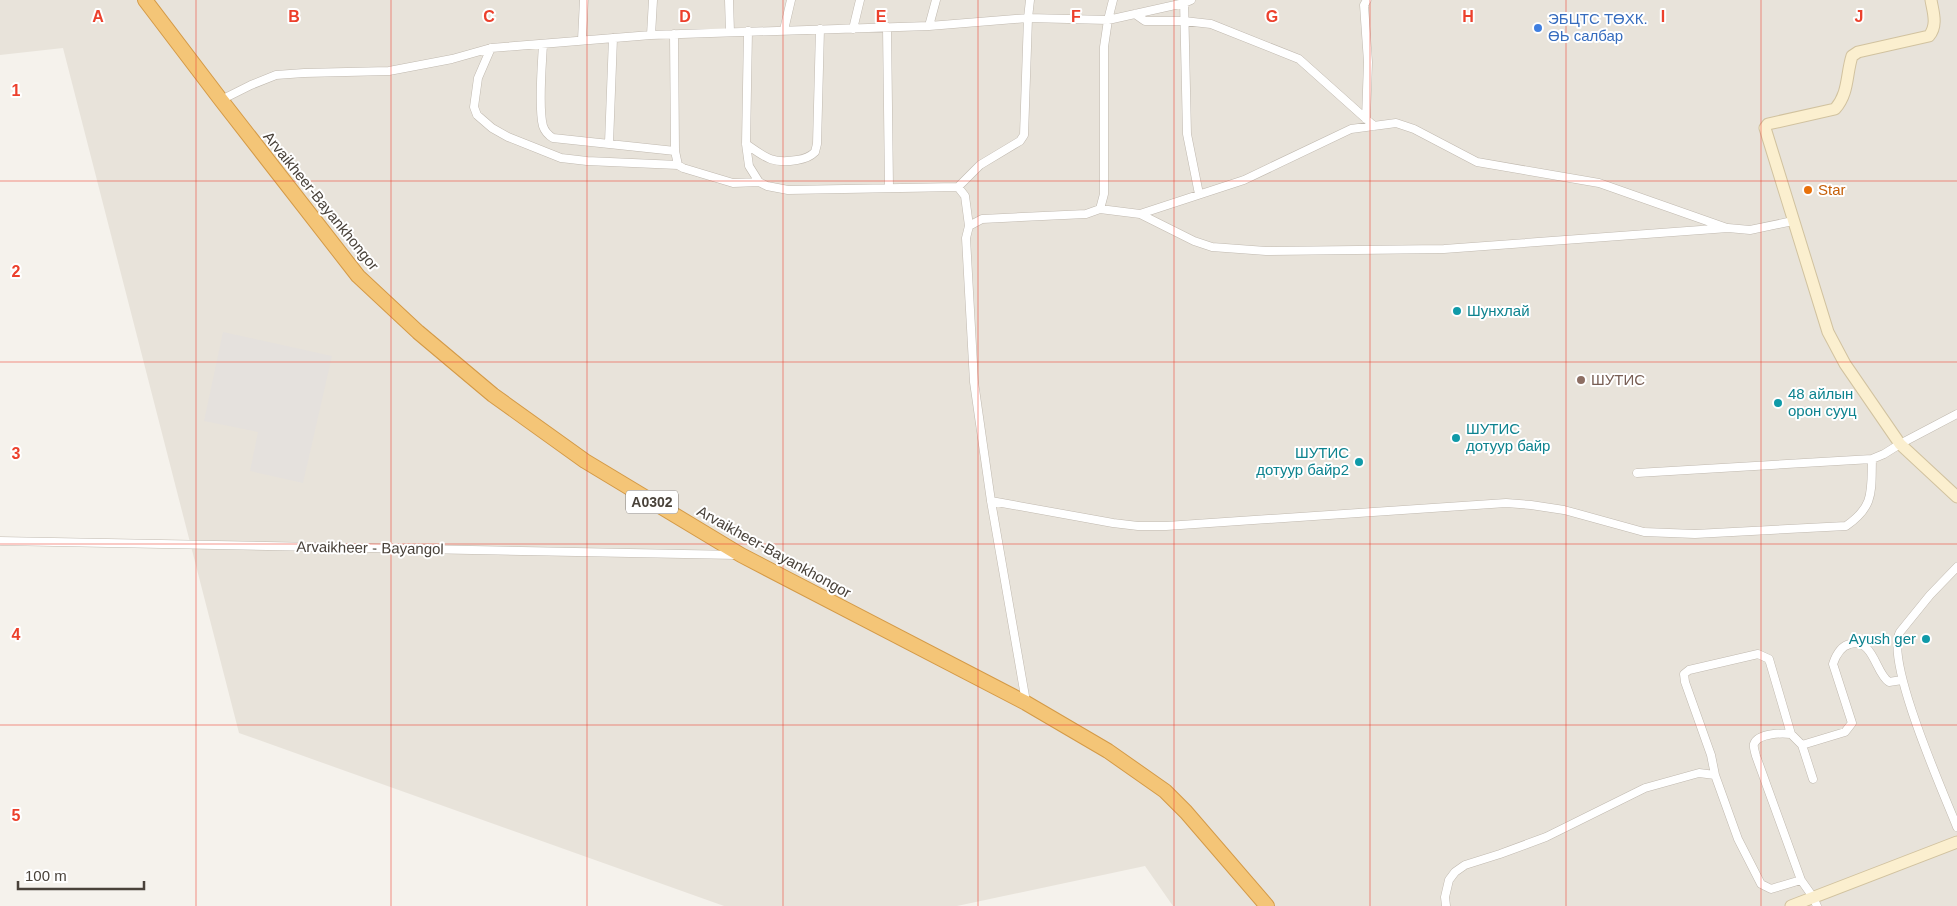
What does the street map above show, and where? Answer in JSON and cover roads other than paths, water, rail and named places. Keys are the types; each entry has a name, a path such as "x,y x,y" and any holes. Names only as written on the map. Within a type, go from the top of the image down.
{"highway":[{"name":"Arvaikheer-Bayankhongor","path":"145,0 358,276 418,332 493,394 585,462 741,555 1026,703 1108,752 1165,791 1186,812 1267,906"}],"street":[{"path":"582,40 584,0"},
{"path":"651,35 652,0"},
{"path":"729,0 730,32"},
{"path":"784,30 791,0"},
{"path":"853,29 860,0"},
{"path":"928,26 936,0"},
{"path":"748,31 746,144 749,166 760,182 767,186 788,190 958,187 980,165 1020,142 1024,135 1030,0"},
{"path":"1100,209 1104,194 1104,47 1113,0"},
{"path":"1366,119 1368,62 1364,5 1367,0"},
{"path":"1931,0 1935,21 1929,36 1858,52 1852,56 1847,86 1836,109 1768,124 1765,127 1828,332 1845,364 1900,444 1957,497"},
{"path":"221,100 276,75 304,72 389,71 452,59 491,48 651,35 888,28 1028,18 1108,20 1186,1 1184,20 1187,134 1199,194"},
{"path":"1135,14 1145,21 1184,20 1210,24 1299,59 1374,126"},
{"path":"888,28 889,188"},
{"path":"746,144 764,157 781,162 804,159 815,152 817,144 820,29"},
{"path":"674,34 675,151 678,165"},
{"path":"609,143 613,38"},
{"path":"542,44 542,112 543,126 548,135 553,138 675,151"},
{"path":"491,48 478,78 474,106 477,114 492,128 508,138 561,158 678,165 733,183 760,182"},
{"path":"1140,214 1244,180 1351,129 1396,123 1414,130 1477,162 1599,182 1728,228"},
{"path":"958,187 965,196 970,226 966,238 974,382 991,501 1026,703"},
{"path":"970,226 982,219 1086,214 1100,209 1140,214 1194,241 1212,247 1266,251 1444,250 1728,228 1750,230 1793,221"},
{"path":"1637,473 1872,459 1957,414"},
{"path":"991,501 1138,526 1166,526 1506,503 1564,510 1644,532 1695,534 1846,526 1859,516 1867,505 1871,490 1872,459"},
{"name":"Arvaikheer - Bayangol","path":"0,541 741,555"},
{"path":"1957,568 1930,595 1897,637 1898,656 1907,699 1957,827"},
{"path":"1802,745 1846,732 1852,723 1833,664 1837,654 1845,645 1854,643 1866,646 1871,651 1885,679 1890,682 1902,680"},
{"path":"1801,880 1771,889 1761,884 1738,839 1715,775 1711,755 1685,682 1684,674 1689,670 1758,654 1769,660 1791,734 1802,745 1813,779"},
{"path":"1791,734 1763,736 1756,740 1753,746 1801,880 1815,902"},
{"path":"1446,906 1445,897 1449,880 1465,864 1500,854 1546,837 1644,788 1699,772 1715,775"},
{"path":"1791,906 1815,902 1957,842"}],"place":[{"name":"ЭБЦТС ТӨХК. ӨЬ салбар","path":"1538,28"},
{"name":"Star","path":"1808,190"},
{"name":"Шунхлай","path":"1457,311"},
{"name":"ШУТИС","path":"1581,380"},
{"name":"48 айлын орон сууц","path":"1778,403"},
{"name":"ШУТИС дотуур байр","path":"1456,438"},
{"name":"ШУТИС дотуур байр2","path":"1359,462"},
{"name":"Ayush ger","path":"1926,639"}]}
